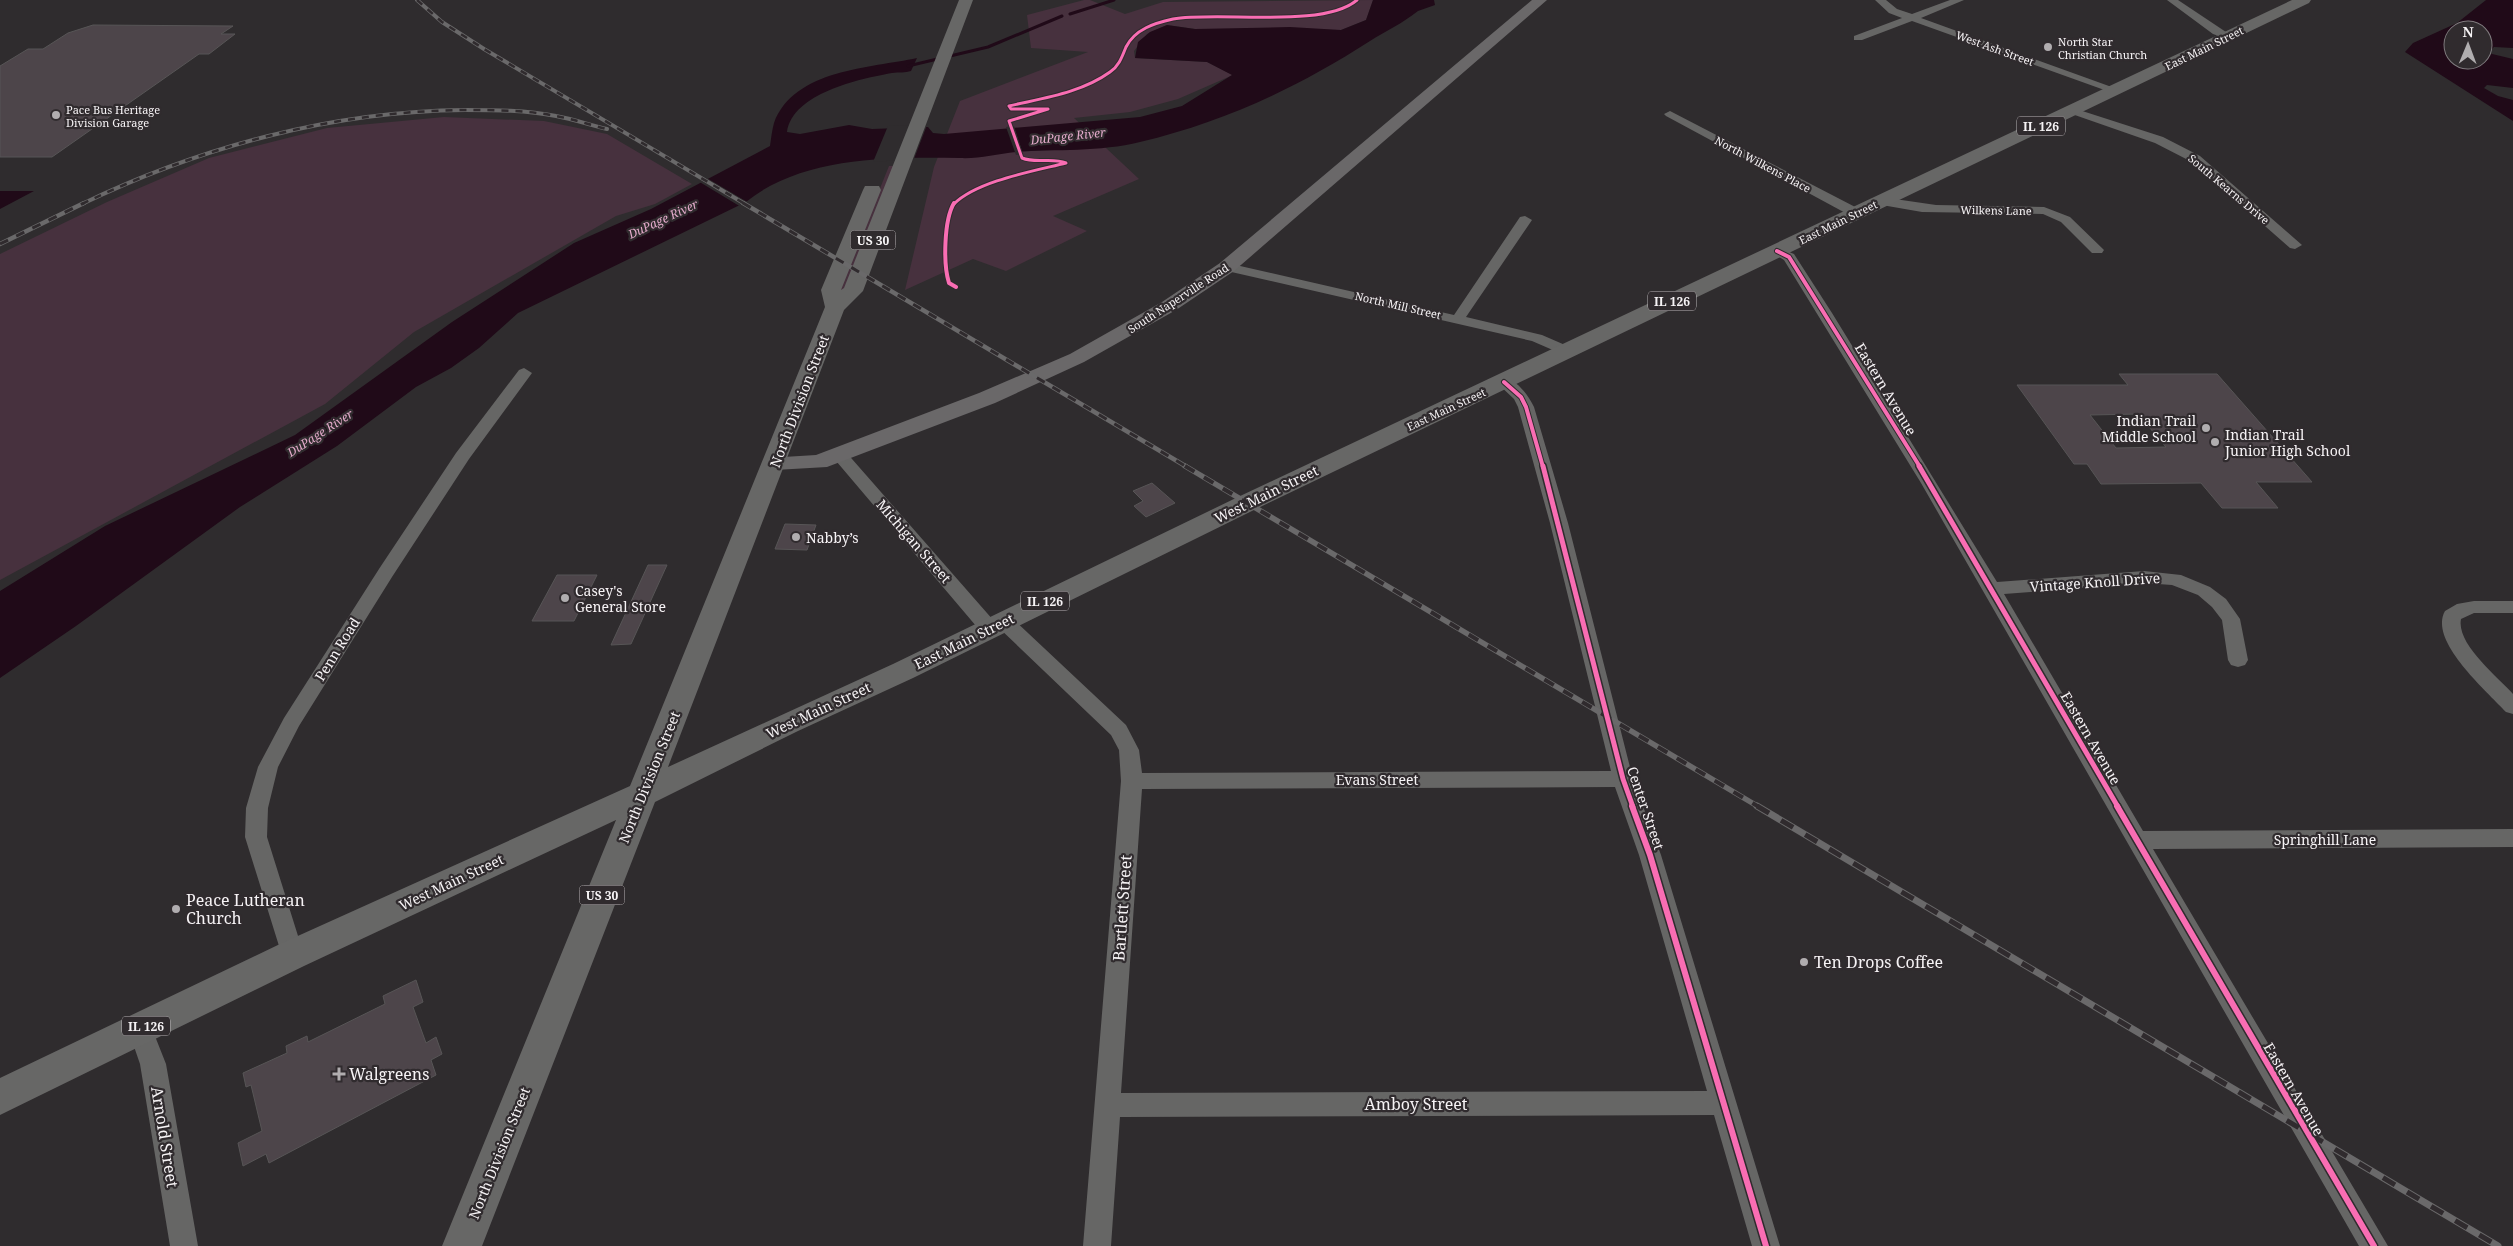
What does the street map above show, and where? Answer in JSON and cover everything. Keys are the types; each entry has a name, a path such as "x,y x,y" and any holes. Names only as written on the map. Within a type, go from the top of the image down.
{"main road":[{"name":"North Division Street","path":"462,1246 564,994 640,795 775,463 835,308 853,291 892,166 921,114 966,0"},
{"name":"South Naperville Road","path":"775,463 818,462 988,398 1077,358 1169,306 1227,267 1540,0"},
{"name":"East Main Street","path":"1345,457 2304,0"},
{"name":"West Main Street","path":"1188,532 1345,457"},
{"name":"East Main Street","path":"903,671 1188,532"},
{"name":"West Main Street","path":"0,1096 292,955 640,795 744,744 903,671"}],"street":[{"name":"West Ash Street","path":"1880,0 1893,10 2114,90"},
{"path":"1858,38 1959,0"},
{"path":"2172,0 2203,23 2227,36"},
{"name":"South Kearns Drive","path":"2073,111 2159,140 2196,159 2295,246"},
{"name":"North Wilkens Place","path":"1670,114 1856,213"},
{"name":"Wilkens Lane","path":"1881,201 1904,208 2025,209 2045,212 2064,219 2097,250"},
{"path":"1458,319 1526,220"},
{"name":"Eastern Avenue","path":"1777,251 1789,257 1841,338 1992,589 2374,1246"},
{"name":"North Mill Street","path":"1227,267 1537,338 1567,351"},
{"name":"Penn Road","path":"292,955 256,837 257,808 268,767 290,723 385,573 462,457 524,373"},
{"name":"Center Street","path":"1504,382 1521,397 1526,407 1559,522 1623,778 1650,855 1766,1246"},
{"name":"Michigan Street","path":"839,455 996,625"},
{"name":"Vintage Knoll Drive","path":"1992,589 2144,577 2175,579 2204,591 2219,603 2231,619 2238,660"},
{"path":"2513,607 2464,609 2452,616 2450,627 2455,643 2513,707"},
{"name":"Bartlett Street","path":"996,625 1119,730 1129,750 1132,781 1097,1246"},
{"name":"Evans Street","path":"1132,781 1623,778"},
{"name":"Springhill Lane","path":"2137,840 2513,838"},
{"name":"Arnold Street","path":"140,1029 153,1064 184,1246"},
{"name":"Amboy Street","path":"1107,1105 1725,1103"}],"shaded area":[{"path":"1090,0 1125,14 1163,2 1373,0 1366,20 1341,30 1195,29 1167,25 1147,34 1134,51 1135,58 1207,62 1233,75 1178,99 1130,112 1074,118 1139,179 1053,216 1087,231 1006,271 973,259 905,290 934,167 960,101 1088,52 1031,48 1027,15"},
{"path":"444,117 544,121 607,134 692,184 655,204 616,216 414,332 325,404 0,580 0,254 107,202 209,158 327,128"},
{"path":"889,166 894,166 844,290 839,290"}],"water":[{"name":"DuPage River","path":"1373,0 1434,0 1435,5 1418,11 1343,58 1259,102 1171,134 1125,145 1094,149 1016,152 974,158 905,158 848,162 793,176 768,187 746,202 518,313 479,348 451,368 416,387 337,446 240,507 76,626 0,678 0,591 105,526 295,435 452,322 574,243 651,209 770,146 774,123 784,105 798,91 816,81 857,69 917,58 911,71 863,79 829,90 814,98 801,107 792,119 787,132 800,134 849,125 872,129 928,127 933,133 944,134 1140,117 1182,106 1232,75 1207,62 1135,58 1138,42 1150,32 1167,25 1195,29 1290,27 1341,30 1366,20"},
{"path":"2486,0 2513,0 2513,48 2494,47 2493,20 2461,20"},
{"path":"2443,29 2443,70 2493,70 2493,54 2513,59 2513,88 2487,85 2484,88 2498,96 2513,100 2513,121 2405,52 2413,43"},
{"path":"0,191 34,191 0,209"}],"pier":[{"path":"927,125 914,159 873,162 888,126"},
{"path":"1014,126 1023,154 1016,155 1006,127"},
{"path":"705,177 749,203 741,207 698,181"}],"building":[{"name":"Pace Bus Heritage Division Garage","path":"93,25 233,26 221,34 235,34 209,54 199,54 52,157 0,157 0,66 28,49 43,49 68,33"},
{"name":"Indian Trail Middle School","path":"2119,374 2217,374 2312,482 2256,482 2278,508 2222,508 2201,483 2101,484 2087,464 2074,464 2017,385 2128,385","holes":["2138,414 2166,447 2116,448 2090,415"]},
{"path":"1152,483 1175,503 1146,517 1134,506 1143,501 1133,491"},
{"name":"Nabby’s","path":"785,524 816,525 807,550 775,549"},
{"name":"Casey's General Store","path":"648,565 667,565 631,644 611,645"},
{"name":"Casey's General Store","path":"557,575 597,575 574,621 532,621"},
{"name":"Walgreens","path":"416,980 423,1002 413,1007 426,1043 436,1037 442,1054 431,1060 436,1075 269,1163 266,1154 243,1166 238,1143 262,1131 251,1085 246,1087 243,1073 287,1053 286,1046 307,1036 308,1042 385,1004 383,996"}],"waterway":[{"path":"1070,14 1114,0"},
{"path":"908,66 988,47 1062,16"}],"railway":[{"path":"417,0 442,22 484,49 745,204"},
{"path":"82,204 173,165 220,149 317,125 366,117 415,112 511,111 556,116 607,129"},
{"path":"0,244 84,203"},
{"path":"743,203 1187,467"},
{"path":"1185,466 1759,807"},
{"path":"1757,806 2498,1246"}],"cycle path":[{"path":"956,287 949,283 945,270 949,213 954,203 963,196 1003,179 1066,163 1055,160 1033,161 1022,158 1009,121 1048,109 1011,109 1009,106 1028,103 1079,88 1106,75 1119,64 1129,42 1134,36 1148,26 1157,23 1191,17 1308,15 1349,7 1357,0"},
{"path":"1777,251 1789,257 1861,369 1930,483 2374,1246"},
{"path":"1504,382 1521,397 1526,407 1559,523 1623,779 1650,855 1766,1246"}],"place":[{"name":"North Star Christian Church","path":"2048,47"},
{"name":"Pace Bus Heritage Division Garage","path":"56,115"},
{"name":"Indian Trail Middle School","path":"2206,428"},
{"name":"Indian Trail Junior High School","path":"2215,442"},
{"name":"Nabby’s","path":"796,537"},
{"name":"Casey's General Store","path":"565,598"},
{"name":"Peace Lutheran Church","path":"176,909"},
{"name":"Ten Drops Coffee","path":"1804,962"},
{"name":"Walgreens","path":"339,1074"}]}
